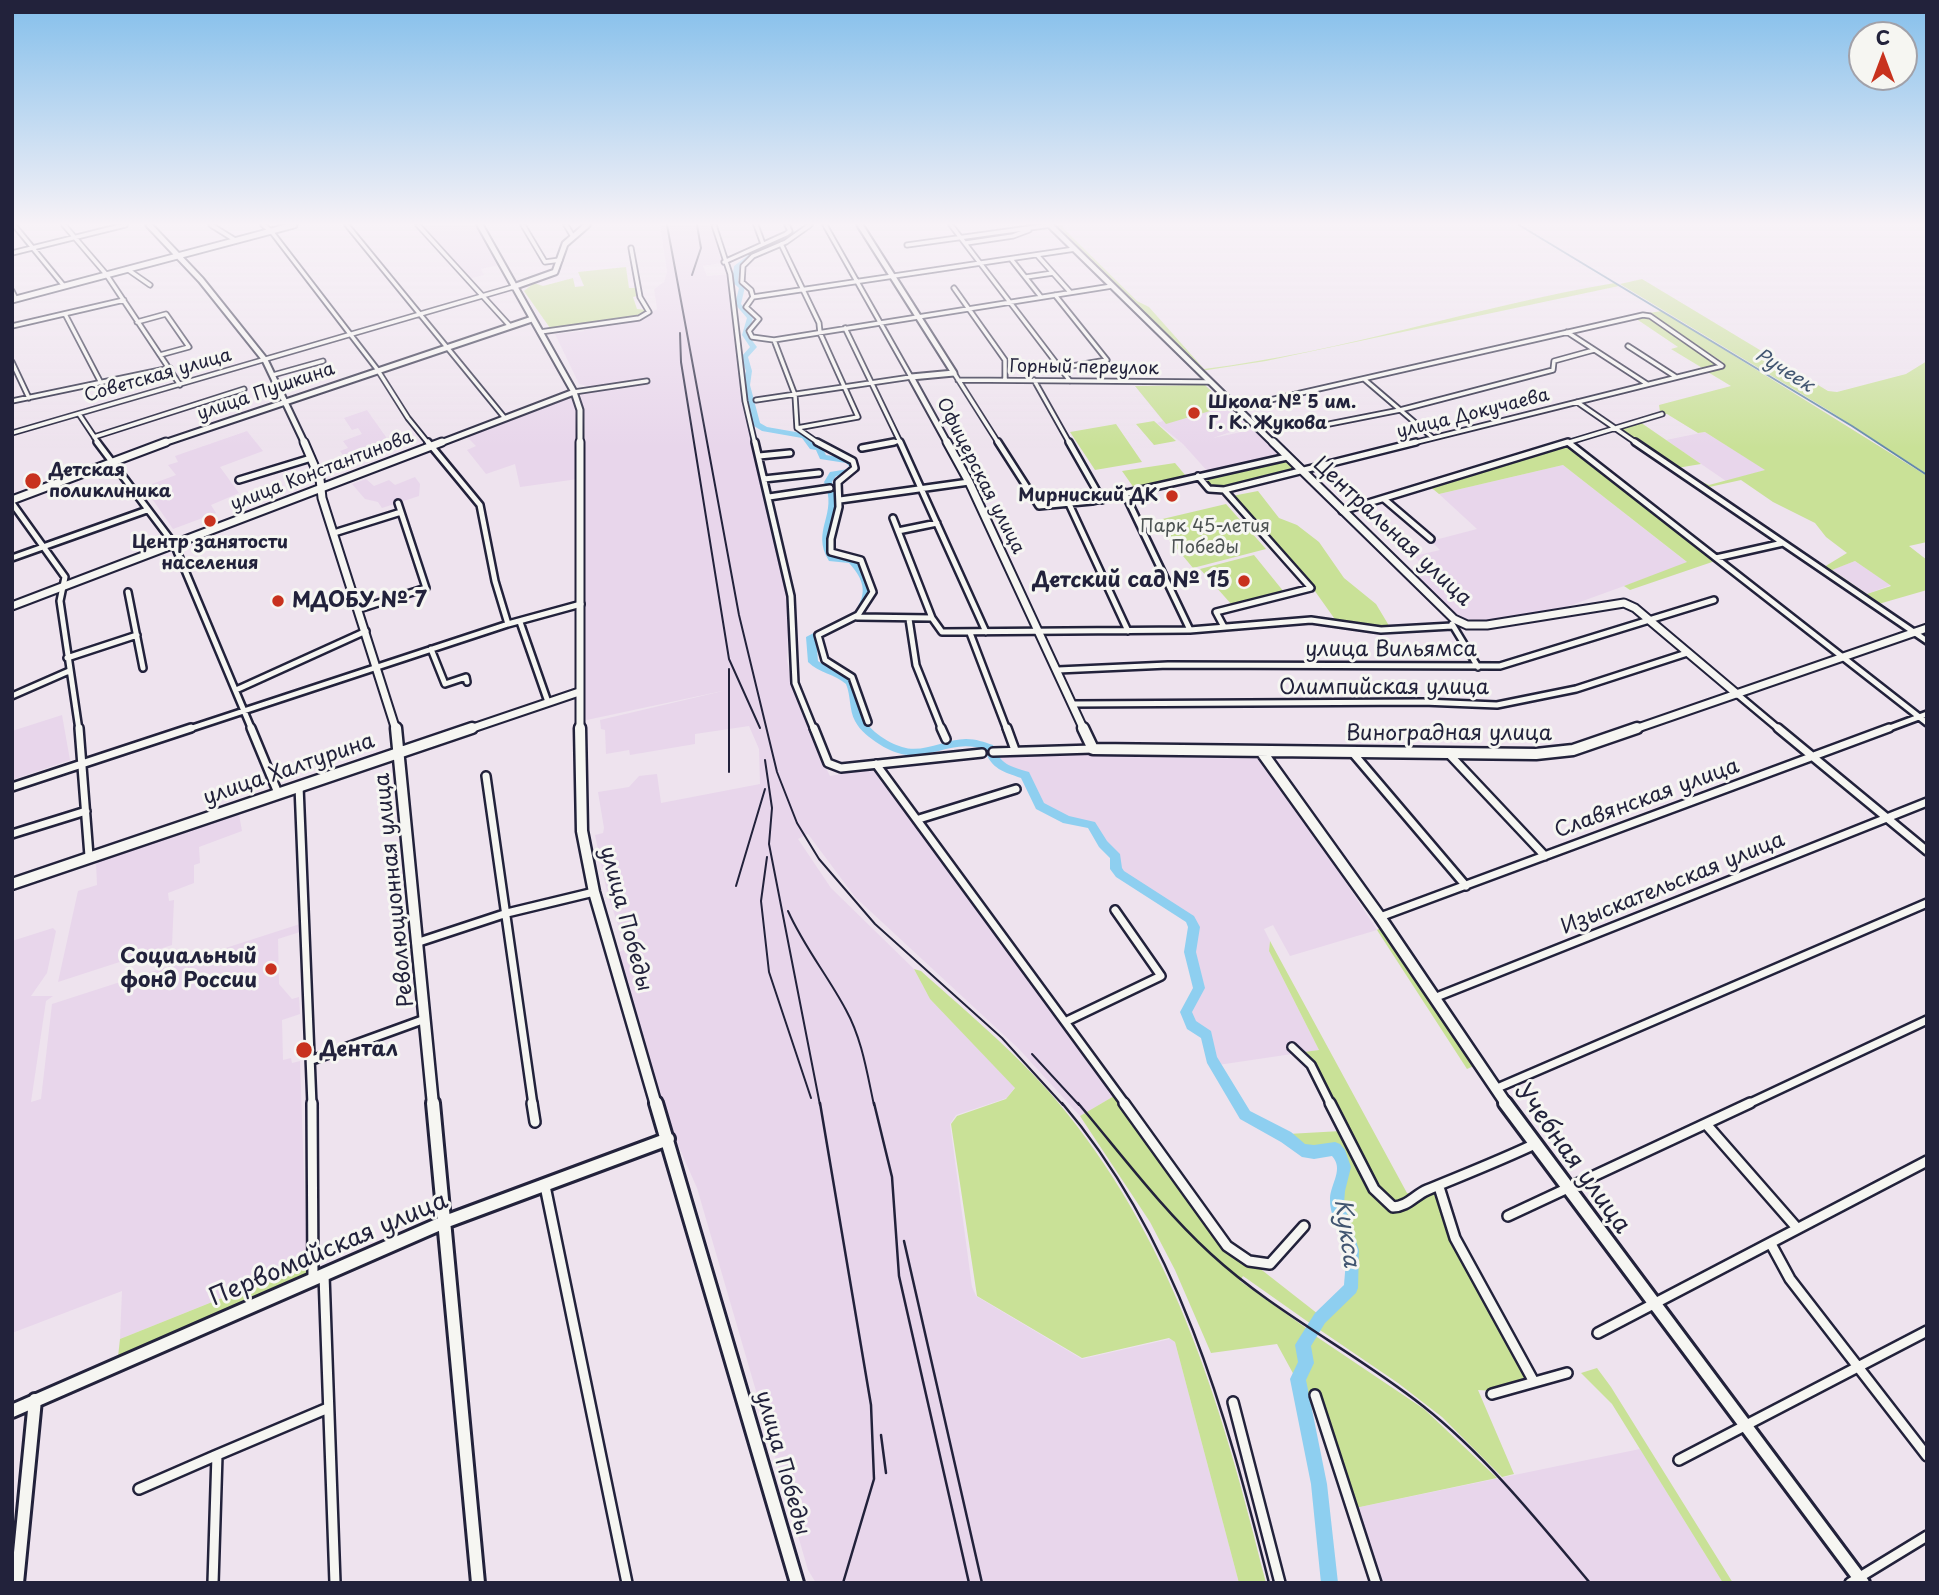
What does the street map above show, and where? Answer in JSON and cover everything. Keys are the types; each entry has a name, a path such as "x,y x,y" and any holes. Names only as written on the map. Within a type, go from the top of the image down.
{"street":[{"name":"Революционная улица","path":"215,299 265,360 311,457 378,667 398,739 478,1583"},
{"path":"322,299 377,369 408,418 480,505 495,581 508,624"},
{"path":"408,299 505,417"},
{"name":"Советская улица","path":"12,433 467,299"},
{"path":"485,299 510,326"},
{"name":"улица Победы","path":"520,299 574,392 580,411 579,692 583,831 594,892 797,1583"},
{"path":"540,332 642,317 649,310 641,299"},
{"path":"733,299 746,401 791,596 794,683 828,763 841,768 982,753"},
{"path":"752,299 746,307 759,319 749,331 751,337 774,340 1026,299"},
{"path":"797,428 858,417 808,299"},
{"name":"Офицерская улица","path":"867,299 969,482 1093,749"},
{"path":"908,299 958,380"},
{"path":"962,299 1004,360 1005,380"},
{"path":"1009,299 1070,381"},
{"path":"1059,299 1107,360 1060,368"},
{"name":"Центральная улица","path":"1126,299 1453,623 1487,625 1618,603 1635,608 1737,694"},
{"path":"12,326 124,300 180,385"},
{"path":"65,314 101,383"},
{"path":"138,322 166,314 189,347 160,355"},
{"name":"улица Докучаева","path":"1224,490 1722,366 1718,360 1650,316 1567,332"},
{"name":"улица Пушкина","path":"12,502 286,400 532,319"},
{"path":"845,328 873,382 986,632"},
{"path":"1235,408 1567,332 1647,384"},
{"path":"774,340 795,395 799,415 797,428"},
{"path":"1628,346 1676,377"},
{"path":"1319,426 1400,410 1553,370 1554,361 1594,350"},
{"path":"273,374 323,361"},
{"path":"12,362 29,398"},
{"path":"12,401 170,369"},
{"path":"756,400 954,373"},
{"path":"1364,379 1433,438"},
{"name":"Центральная улица","path":"958,380 1039,506 1070,506 1102,500 1124,492 1287,457"},
{"name":"Горный переулок","path":"958,380 1209,382"},
{"path":"1034,380 1102,500"},
{"name":"улица Константинова","path":"12,606 574,392 647,382"},
{"path":"94,437 244,389"},
{"path":"1577,402 1911,633 1927,641"},
{"path":"79,414 111,463 174,544 246,710 278,793"},
{"path":"1342,511 1662,414"},
{"path":"797,428 812,435 824,449 853,461 855,468 851,474 839,479 836,488 840,500 829,543 831,552 861,560 872,582 873,592 858,617"},
{"path":"862,448 900,441"},
{"path":"1569,443 1927,723"},
{"path":"759,456 790,453"},
{"path":"239,480 311,457"},
{"path":"764,479 818,473"},
{"path":"1198,477 1209,489 1224,490 1311,588 1216,612 1224,627"},
{"path":"840,500 969,482"},
{"path":"769,497 830,488"},
{"path":"1124,492 1190,629"},
{"path":"1384,499 1430,539"},
{"path":"12,502 65,577 60,601 84,764 89,856"},
{"path":"359,609 426,588 398,503"},
{"path":"1070,506 1128,631"},
{"path":"12,558 146,510"},
{"path":"334,533 401,512"},
{"path":"893,518 932,618 942,632 1039,633 1190,629 1311,620 1326,625 1400,631 1453,623 1478,667"},
{"path":"898,531 937,523"},
{"path":"1716,558 1783,543"},
{"path":"128,592 143,668"},
{"name":"улица Вильямса","path":"1058,670 1182,665 1500,666 1714,600"},
{"path":"12,788 508,624 581,604"},
{"path":"868,722 852,677 825,660 818,635 858,617 909,620 932,618"},
{"path":"909,620 909,636 916,662 946,739"},
{"path":"520,622 548,702"},
{"name":"Виноградная улица","path":"993,752 1093,749 1536,754 1573,750 1927,628"},
{"path":"236,690 366,631"},
{"path":"970,633 1015,750"},
{"path":"67,658 137,635"},
{"path":"431,649 445,684 466,677 467,682"},
{"name":"Олимпийская улица","path":"1073,705 1423,702 1497,705 1576,689 1687,653"},
{"path":"12,696 69,671"},
{"name":"улица Халтурина","path":"12,884 579,692"},
{"path":"1737,694 1927,851"},
{"name":"Славянская улица","path":"1380,917 1927,713"},
{"name":"Учебная улица","path":"1261,751 1380,917 1494,1088 1654,1305 1747,1425 1857,1581"},
{"path":"1352,752 1466,886"},
{"path":"1448,753 1545,856"},
{"path":"876,764 1067,1021 1208,1222 1233,1252 1252,1264 1270,1264 1304,1226"},
{"path":"486,776 536,1122"},
{"path":"299,786 312,1060 318,1277 328,1408 335,1583"},
{"path":"919,819 1016,789"},
{"name":"Изыскательская улица","path":"1433,998 1927,802"},
{"path":"12,834 86,811"},
{"path":"416,943 507,913 594,892"},
{"path":"1494,1088 1927,903"},
{"path":"1067,1021 1161,976 1115,910"},
{"path":"312,1060 425,1019"},
{"path":"1508,1216 1927,1020"},
{"path":"1292,1046 1311,1065 1368,1180 1385,1202 1401,1207 1424,1191 1439,1187 1535,1144"},
{"path":"1706,1124 1797,1228"},
{"name":"Первомайская улица","path":"12,1410 442,1223 668,1139"},
{"path":"1598,1333 1927,1161"},
{"path":"544,1184 627,1583"},
{"path":"1439,1187 1455,1238 1534,1382"},
{"path":"1771,1244 1790,1279 1927,1456"},
{"path":"1679,1460 1927,1331"},
{"path":"1492,1394 1567,1373"},
{"path":"1315,1395 1376,1583"},
{"path":"17,1583 35,1400"},
{"path":"1233,1402 1280,1583"},
{"path":"139,1489 328,1408"},
{"path":"213,1583 217,1455"},
{"path":"1857,1581 1927,1536"}],"shaded area":[{"path":"656,299 731,299 743,403 789,598 787,660 793,692 830,776 874,768 1005,940 1114,1096 1080,1116 1019,1049 855,897 808,834 798,839 831,888 914,969 930,999 1015,1087 1007,1098 956,1115 950,1124 972,1287 976,1296 1082,1359 1170,1339 1175,1342 1239,1583 816,1583 808,1570 697,1188 667,1120 616,953 626,949 607,892 595,835 603,833 604,828 598,792 629,787 639,776 657,774 661,803 760,784 759,749 749,726 695,734 695,744 630,755 629,750 606,754 605,730 601,729 600,720 727,690 582,721 585,422 580,392 649,383 652,379 591,387 579,384 555,334 641,319 657,309"},
{"name":"Школа № 5 им. Г. К. Жукова","path":"1205,385 1248,426 1213,438 1255,429 1283,456 1209,473 1183,444 1157,423 1163,421 1135,386"},
{"path":"571,394 577,411 578,479 520,487 515,464 486,474 467,450 476,446 464,434"},
{"path":"367,410 393,447 389,448 391,452 374,458 366,448 343,455 340,451 348,448 343,441 362,434 358,428 352,430 344,418"},
{"path":"247,431 263,451 220,467 239,493 211,505 216,513 173,529 144,487 176,475 168,465 178,462 175,456"},
{"path":"1705,432 1766,470 1726,481 1666,440"},
{"path":"1563,465 1688,563 1566,607 1485,622 1455,617 1412,578 1426,568 1414,556 1440,550 1431,541 1477,529 1439,494"},
{"path":"415,477 420,484 419,496 382,508 378,502 365,499 352,484 366,479 374,486 389,480 395,485"},
{"path":"1855,561 1891,585 1867,594 1831,570"},
{"path":"62,715 70,760 12,780 12,731"},
{"path":"992,754 1261,754 1377,930 1290,956 1273,925 1264,929 1270,941 1269,951 1319,1050 1218,1065 1210,1035 1194,1024 1188,1013 1201,990 1192,952 1196,928 1192,919 1122,874 1118,869 1118,856 1104,842 1093,824 1051,812 1043,805 1026,773 999,765"},
{"path":"239,814 242,831 199,847 200,863 194,865 194,883 168,893 169,901 174,900 172,945 58,982 78,891 97,885 96,862"},
{"path":"300,924 300,932 278,939 279,984 292,999 299,997 300,1014 282,1020 283,1060 291,1058 292,1063 300,1061 307,1264 120,1339 122,1291 12,1333 12,941 53,928 56,931 47,973 31,996 53,996 46,1001 31,1102 41,1099 52,1004"},
{"path":"1640,1449 1723,1583 1380,1583 1355,1508"}],"green space":[{"path":"530,299 634,299 637,309 648,310 641,316 550,328"},
{"path":"1130,299 1149,307 1204,369 1307,352 1533,299 1556,299 1266,361 1201,371"},
{"path":"1645,299 1676,299 1828,391 1837,392 1906,374 1927,361 1927,474 1828,410"},
{"path":"1662,311 1927,476 1927,542 1909,546 1927,560 1927,590 1875,605 1824,567 1847,553 1826,537 1815,523 1773,502 1741,480 1705,488 1688,475 1709,485 1765,470 1705,432 1698,433 1667,414 1650,414 1660,412 1659,405 1731,386 1706,371 1725,366 1721,361 1649,313","holes":["1855,561 1891,586 1867,594 1832,570"]},
{"path":"1648,316 1718,361 1718,366 1704,369 1671,349 1678,347 1635,318"},
{"path":"1205,385 1227,406 1166,424 1135,386"},
{"path":"1154,421 1176,441 1154,445 1136,424"},
{"path":"1640,422 1701,464 1677,468 1617,428"},
{"path":"1116,424 1142,462 1095,470 1070,432"},
{"path":"1567,445 1718,560 1630,590 1624,586 1687,562 1563,465 1439,494 1428,485"},
{"path":"1286,460 1299,471 1221,488 1206,483 1210,476"},
{"path":"1175,463 1186,476 1134,488 1122,471"},
{"path":"1258,491 1279,518 1297,525 1319,542 1344,578 1376,604 1391,629 1339,625 1312,587 1232,496"},
{"name":"Парк 45-летия Победы","path":"1226,504 1266,549 1193,568 1154,521"},
{"path":"1254,555 1284,592 1232,605 1200,569"},
{"path":"1382,926 1474,1066 1467,1069 1377,930"},
{"path":"1270,941 1407,1193 1413,1193 1409,1199 1392,1204 1376,1187 1304,1052 1319,1050 1269,951"},
{"path":"914,969 921,971 978,1021 1050,1093 1105,1165 1138,1220 1167,1277 1214,1396 1266,1583 1239,1583 1175,1342 1169,1338 1082,1358 977,1296 951,1124 957,1116 1006,1099 1015,1088 930,999"},
{"path":"1114,1096 1222,1247 1245,1264 1258,1267 1318,1314 1311,1324 1243,1276 1240,1281 1306,1328 1295,1377 1277,1344 1211,1353 1175,1270 1150,1222 1080,1116"},
{"path":"1341,1131 1393,1210 1404,1208 1436,1191 1454,1238 1530,1380 1494,1391 1478,1390 1514,1474 1502,1477 1442,1417 1398,1383 1317,1328 1354,1291 1355,1247 1346,1227 1341,1200 1347,1166 1345,1155 1336,1147 1301,1148 1288,1134"},
{"path":"307,1264 308,1274 118,1357 120,1339"},
{"path":"1314,1335 1424,1409 1497,1478 1355,1508 1318,1394 1306,1393 1306,1363"},
{"path":"1597,1368 1733,1583 1723,1583 1612,1404 1581,1373"}],"waterway":[{"name":"Кукса","path":"739,299 738,304 750,318 745,335 754,347 744,357 749,371 746,385 757,424 765,429 804,436 813,447 819,449 823,457 848,461 853,465 851,471 833,474 828,482 833,492 833,501 825,541 832,559 852,561 864,577 868,594 862,606"},
{"name":"Ручеек","path":"1642,299 1852,426 1927,475"},
{"name":"Кукса","path":"829,628 811,637 813,662 850,682 854,690 858,718 878,739 905,752 926,751 968,742 989,748 998,764 1025,775 1040,806 1067,820 1091,825 1103,844 1116,857 1116,869 1120,874 1190,919 1194,927 1190,952 1199,988 1186,1012 1191,1025 1207,1035 1211,1059 1245,1115 1286,1137 1302,1150 1314,1152 1335,1149 1341,1155 1345,1167 1337,1204 1352,1250 1351,1288 1320,1318 1303,1345 1306,1363 1298,1379 1319,1484 1330,1583"}],"railway":[{"path":"681,299 739,615 777,772 797,823 819,859 875,924 1002,1038 1063,1105"},
{"path":"680,333 681,362 729,659 760,728"},
{"path":"729,669 729,772"},
{"path":"765,760 772,808 769,844 820,1105"},
{"path":"736,886 765,789"},
{"path":"767,857 761,901 769,972 811,1098"},
{"path":"788,911 852,1021 874,1105"},
{"path":"1032,1054 1079,1105"},
{"path":"820,1103 871,1405 874,1479 843,1583"},
{"path":"874,1103 892,1177 899,1276 969,1583"},
{"path":"1062,1103 1102,1155 1137,1211 1193,1330 1235,1456 1269,1583"},
{"path":"1078,1103 1159,1200 1211,1254 1288,1314 1397,1386 1446,1425 1511,1490 1590,1583"},
{"path":"904,1241 982,1583"},
{"path":"881,1435 886,1473"}],"place":[{"name":"Школа № 5 им. Г. К. Жукова","path":"1194,413"},
{"name":"Детская поликлиника","path":"33,481"},
{"name":"Мирниский ДК","path":"1172,496"},
{"name":"Центр занятости населения","path":"210,521"},
{"name":"Детский сад № 15","path":"1244,581"},
{"name":"МДОБУ № 7","path":"278,601"},
{"name":"Социальный фонд России","path":"271,969"},
{"name":"Дентал","path":"304,1050"}]}
